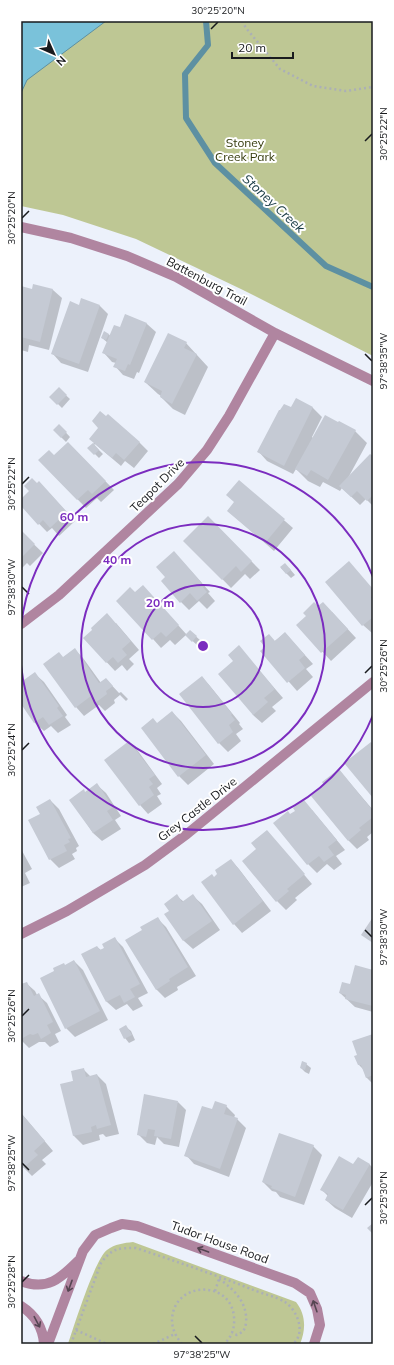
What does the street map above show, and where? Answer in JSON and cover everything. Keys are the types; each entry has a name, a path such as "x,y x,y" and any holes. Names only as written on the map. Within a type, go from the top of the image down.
{"street":[{"name":"Battenburg Trail","path":"21,227 71,238 127,256 176,277 275,333 373,381"},
{"name":"Teapot Drive","path":"21,624 59,595 178,484 211,444 229,416 275,333"},
{"name":"Grey Castle Drive","path":"21,934 67,912 145,865 188,834 373,682"},
{"name":"Tudor House Road","path":"48,1344 83,1251 95,1235 122,1224 137,1226 295,1283 310,1293 317,1309 320,1325 314,1344"},
{"name":"Tudor House Road","path":"21,1281 31,1285 47,1284 63,1276 80,1258"},
{"path":"21,1306 34,1316 43,1333 44,1344"}],"path":[{"path":"242,21 246,28 280,69 313,86 346,91 373,87"},
{"path":"71,1344 101,1263 109,1253 117,1249 136,1248 285,1302 294,1311 299,1321 297,1340 293,1344"},
{"path":"215,1291 219,1278"},
{"path":"219,1278 231,1287 245,1308 245,1329 237,1335 232,1333"},
{"path":"182,1344 175,1334 172,1324 172,1313 177,1303 184,1295 193,1290 204,1288 215,1291 223,1296 230,1303 234,1313 235,1323 232,1333 224,1344"},
{"path":"76,1330 106,1344"},
{"path":"153,1344 175,1334"}],"green space":[{"name":"Stoney Creek Park","path":"21,21 373,21 373,356 243,290 136,239 63,215 21,206"},
{"path":"133,1242 296,1302 302,1312 304,1322 300,1344 68,1344 85,1294 102,1256 113,1246"}],"water":[{"path":"21,21 106,21 27,80 21,93"}],"building":[{"path":"33,284 53,289 40,342 21,337 21,286 32,289"},
{"path":"81,298 100,305 79,364 51,354 70,301 79,305"},
{"path":"125,314 147,323 130,365 128,364 125,371 113,367 117,359 102,353 114,325 120,327"},
{"path":"104,331 109,334 106,340 101,338"},
{"path":"168,333 187,342 184,348 197,354 172,404 160,397 162,391 144,382"},
{"path":"59,387 67,395 57,405 49,397"},
{"path":"296,398 313,407 284,466 257,452 279,410 284,404 291,407"},
{"path":"100,411 106,416 108,414 140,442 124,460 116,453 112,458 89,439 98,428 92,421"},
{"path":"325,415 356,430 328,480 311,470 307,476 295,469"},
{"path":"59,424 67,432 61,438 53,430"},
{"path":"68,442 106,481 92,494 88,490 77,500 38,460 49,450 54,455"},
{"path":"93,443 99,450 94,455 87,448"},
{"path":"370,454 373,456 373,495 367,501 357,491 351,497 339,486"},
{"path":"32,478 37,483 39,481 67,512 50,528 43,520 38,525 21,506 21,499 29,491 24,486"},
{"path":"239,480 285,519 265,543 227,511 234,502 226,495"},
{"path":"208,516 252,561 241,572 236,566 222,580 183,541"},
{"path":"21,530 35,544 21,558"},
{"path":"174,551 202,583 200,584 207,592 197,601 190,593 180,603 161,581 165,577 156,567"},
{"path":"349,561 373,589 373,596 371,597 373,600 373,617 362,626 325,582"},
{"path":"285,563 291,570 286,574 280,567"},
{"path":"143,585 179,625 166,637 161,632 152,640 116,601 130,587 135,592"},
{"path":"314,602 318,606 323,602 348,629 321,653 296,625 306,616 303,613"},
{"path":"107,613 131,641 122,649 127,655 118,663 113,657 106,663 83,638"},
{"path":"190,630 197,636 192,642 185,635"},
{"path":"285,632 305,655 299,660 305,668 287,683 260,651 265,647 260,641 269,634 275,641"},
{"path":"239,645 275,689 264,698 268,702 253,715 218,674 233,661 228,655"},
{"path":"75,648 99,683 106,678 113,686 106,691 107,694 95,703 91,696 75,708 43,664 59,652 63,657"},
{"path":"35,672 59,706 57,708 63,716 49,725 43,717 34,723 21,704 21,696 23,694 21,692 21,682"},
{"path":"202,676 232,714 231,715 235,720 229,725 233,732 218,744 179,694"},
{"path":"172,711 206,755 178,777 141,728 153,718 157,723"},
{"path":"129,741 155,775 149,779 153,784 149,787 154,795 139,806 104,760"},
{"path":"371,742 373,745 373,798 344,763"},
{"path":"339,769 373,811 373,817 359,828 361,830 348,841 311,796 324,785 322,782"},
{"path":"97,783 113,807 107,811 113,820 93,833 69,800 84,789 85,792"},
{"path":"50,799 71,838 68,839 70,842 64,845 67,851 49,860 28,820 40,814 36,807"},
{"path":"304,800 337,840 328,847 334,855 324,862 319,856 307,865 273,823 288,811 290,814 295,811 293,808"},
{"path":"267,830 305,874 287,889 289,891 276,902 242,861 256,849 251,843"},
{"path":"231,859 263,901 233,925 201,882 212,874 214,877 217,874 215,870"},
{"path":"177,894 182,902 193,894 212,921 183,941 164,914 169,911 164,904"},
{"path":"158,917 188,967 169,979 170,981 156,990 125,940 142,930 140,927"},
{"path":"373,917 373,943 361,935"},
{"path":"115,937 140,984 130,989 135,997 124,1003 120,995 106,1002 81,954 97,946 100,950 104,948 102,944"},
{"path":"74,960 100,1011 65,1029 40,978 54,971 53,968 64,963 65,965"},
{"path":"355,965 373,970 373,1006 345,999 346,995 339,993 342,982 350,984"},
{"path":"27,982 34,996 39,993 53,1022 47,1025 51,1033 41,1039 38,1033 33,1035 30,1034 21,1039 21,984"},
{"path":"126,1025 132,1035 124,1039 119,1029"},
{"path":"373,1034 373,1075 366,1078 361,1065 358,1065 354,1056 357,1055 352,1041"},
{"path":"302,1061 307,1063 305,1070 300,1068"},
{"path":"84,1068 86,1077 97,1074 111,1125 97,1129 96,1125 91,1127 92,1132 73,1136 60,1084 73,1081 71,1071"},
{"path":"144,1094 178,1101 171,1139 154,1136 155,1130 148,1129 146,1137 137,1135"},
{"path":"215,1101 227,1105 224,1114 238,1118 220,1169 184,1156 202,1106 212,1109"},
{"path":"21,1113 45,1141 34,1151 38,1155 23,1168 21,1166"},
{"path":"279,1133 314,1145 295,1197 271,1188 272,1186 262,1182"},
{"path":"339,1156 353,1164 358,1157 370,1164 343,1210 325,1200 328,1194 320,1190"},
{"path":"373,1223 373,1234 367,1228"}],"waterway":[{"name":"Stoney Creek","path":"206,21 208,45 185,74 186,118 215,163 326,266 373,287"}]}
